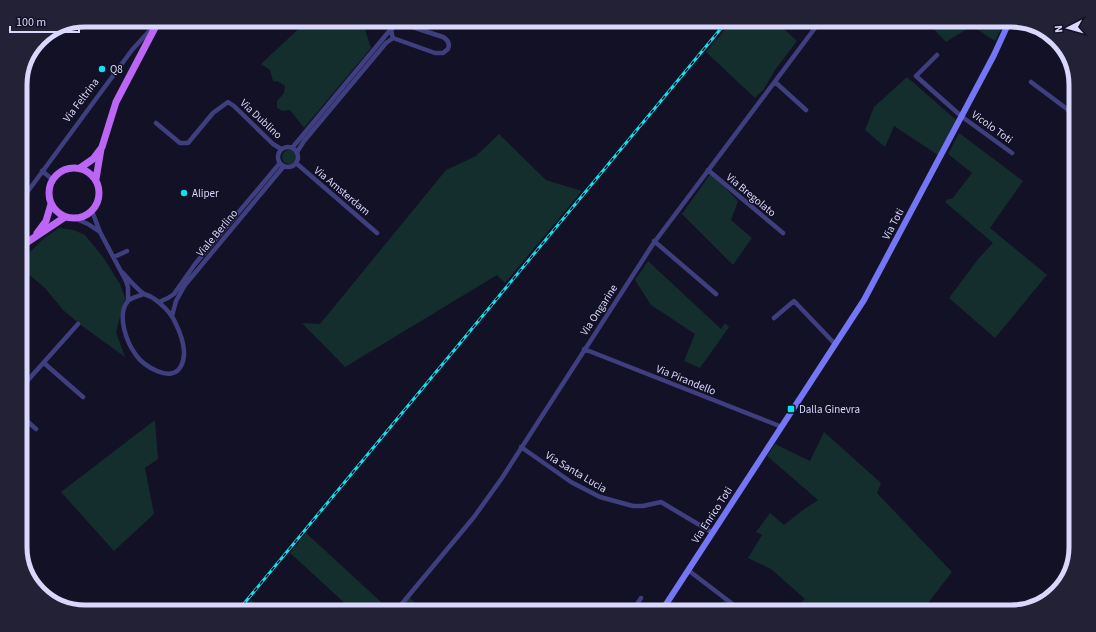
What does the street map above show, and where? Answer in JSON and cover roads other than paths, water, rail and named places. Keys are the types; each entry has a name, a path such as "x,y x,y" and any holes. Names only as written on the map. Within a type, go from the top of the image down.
{"main road":[{"name":"Via Feltrina","path":"92,211 100,196 96,179 102,147 116,102 155,27"},
{"name":"Via Toti","path":"781,428 872,285 997,49 1007,27"},
{"name":"Via Feltrina","path":"80,168 92,159 102,147"},
{"path":"92,211 85,217 76,219 65,217 57,212 51,204 48,191 52,179 64,169 80,168 92,174 96,179"},
{"path":"35,236 46,221 51,204"},
{"path":"27,242 65,217"},
{"name":"Via Enrico Toti","path":"666,605 781,428"}],"street":[{"name":"Via Feltrina","path":"27,192 129,54 153,27"},
{"path":"292,148 394,27"},
{"path":"393,38 435,53 446,52 449,47 447,40 443,37 412,27"},
{"name":"Via Ongarine","path":"401,605 474,517 502,478 654,241 816,27"},
{"path":"391,29 393,38"},
{"path":"297,152 304,141 386,43 393,38"},
{"name":"Vicolo Toti","path":"937,55 917,73 916,76 961,116 1012,153"},
{"path":"775,82 806,110"},
{"path":"1031,82 1069,112"},
{"name":"Via Dublino","path":"156,123 180,143 188,143 213,113 228,102 281,149"},
{"path":"286,147 292,148 297,152 298,158 296,163 291,167 284,166 280,163 278,157 281,149 286,147"},
{"name":"Viale Berlino","path":"158,302 174,294 195,264 280,163"},
{"name":"Via Amsterdam","path":"296,163 377,233"},
{"name":"Viale Berlino","path":"172,316 176,301 185,285 284,166"},
{"name":"Via Bregolato","path":"708,170 782,233"},
{"path":"42,171 52,179"},
{"path":"92,211 100,232 123,273 128,286 128,301 123,310 122,322 126,338 131,349 138,359 148,367 158,372 175,372 181,367 183,360 183,345 172,316 158,302 144,294 123,273"},
{"path":"76,219 88,224 100,232"},
{"path":"654,241 716,294"},
{"path":"114,257 127,251"},
{"path":"128,301 144,294"},
{"path":"774,318 794,301 835,344"},
{"path":"27,381 78,324"},
{"name":"Via Pirandello","path":"584,349 781,428"},
{"path":"44,362 83,397"},
{"path":"27,421 36,429"},
{"name":"Via Santa Lucia","path":"521,447 571,482 600,497 634,506 644,506 661,502 713,533"},
{"path":"688,570 734,605"},
{"path":"636,605 641,598"}],"railway":[{"path":"243,605 722,27"}],"place":[{"name":"Q8","path":"102,69"},
{"name":"Aliper","path":"184,193"},
{"name":"Dalla Ginevra","path":"791,409"}]}
